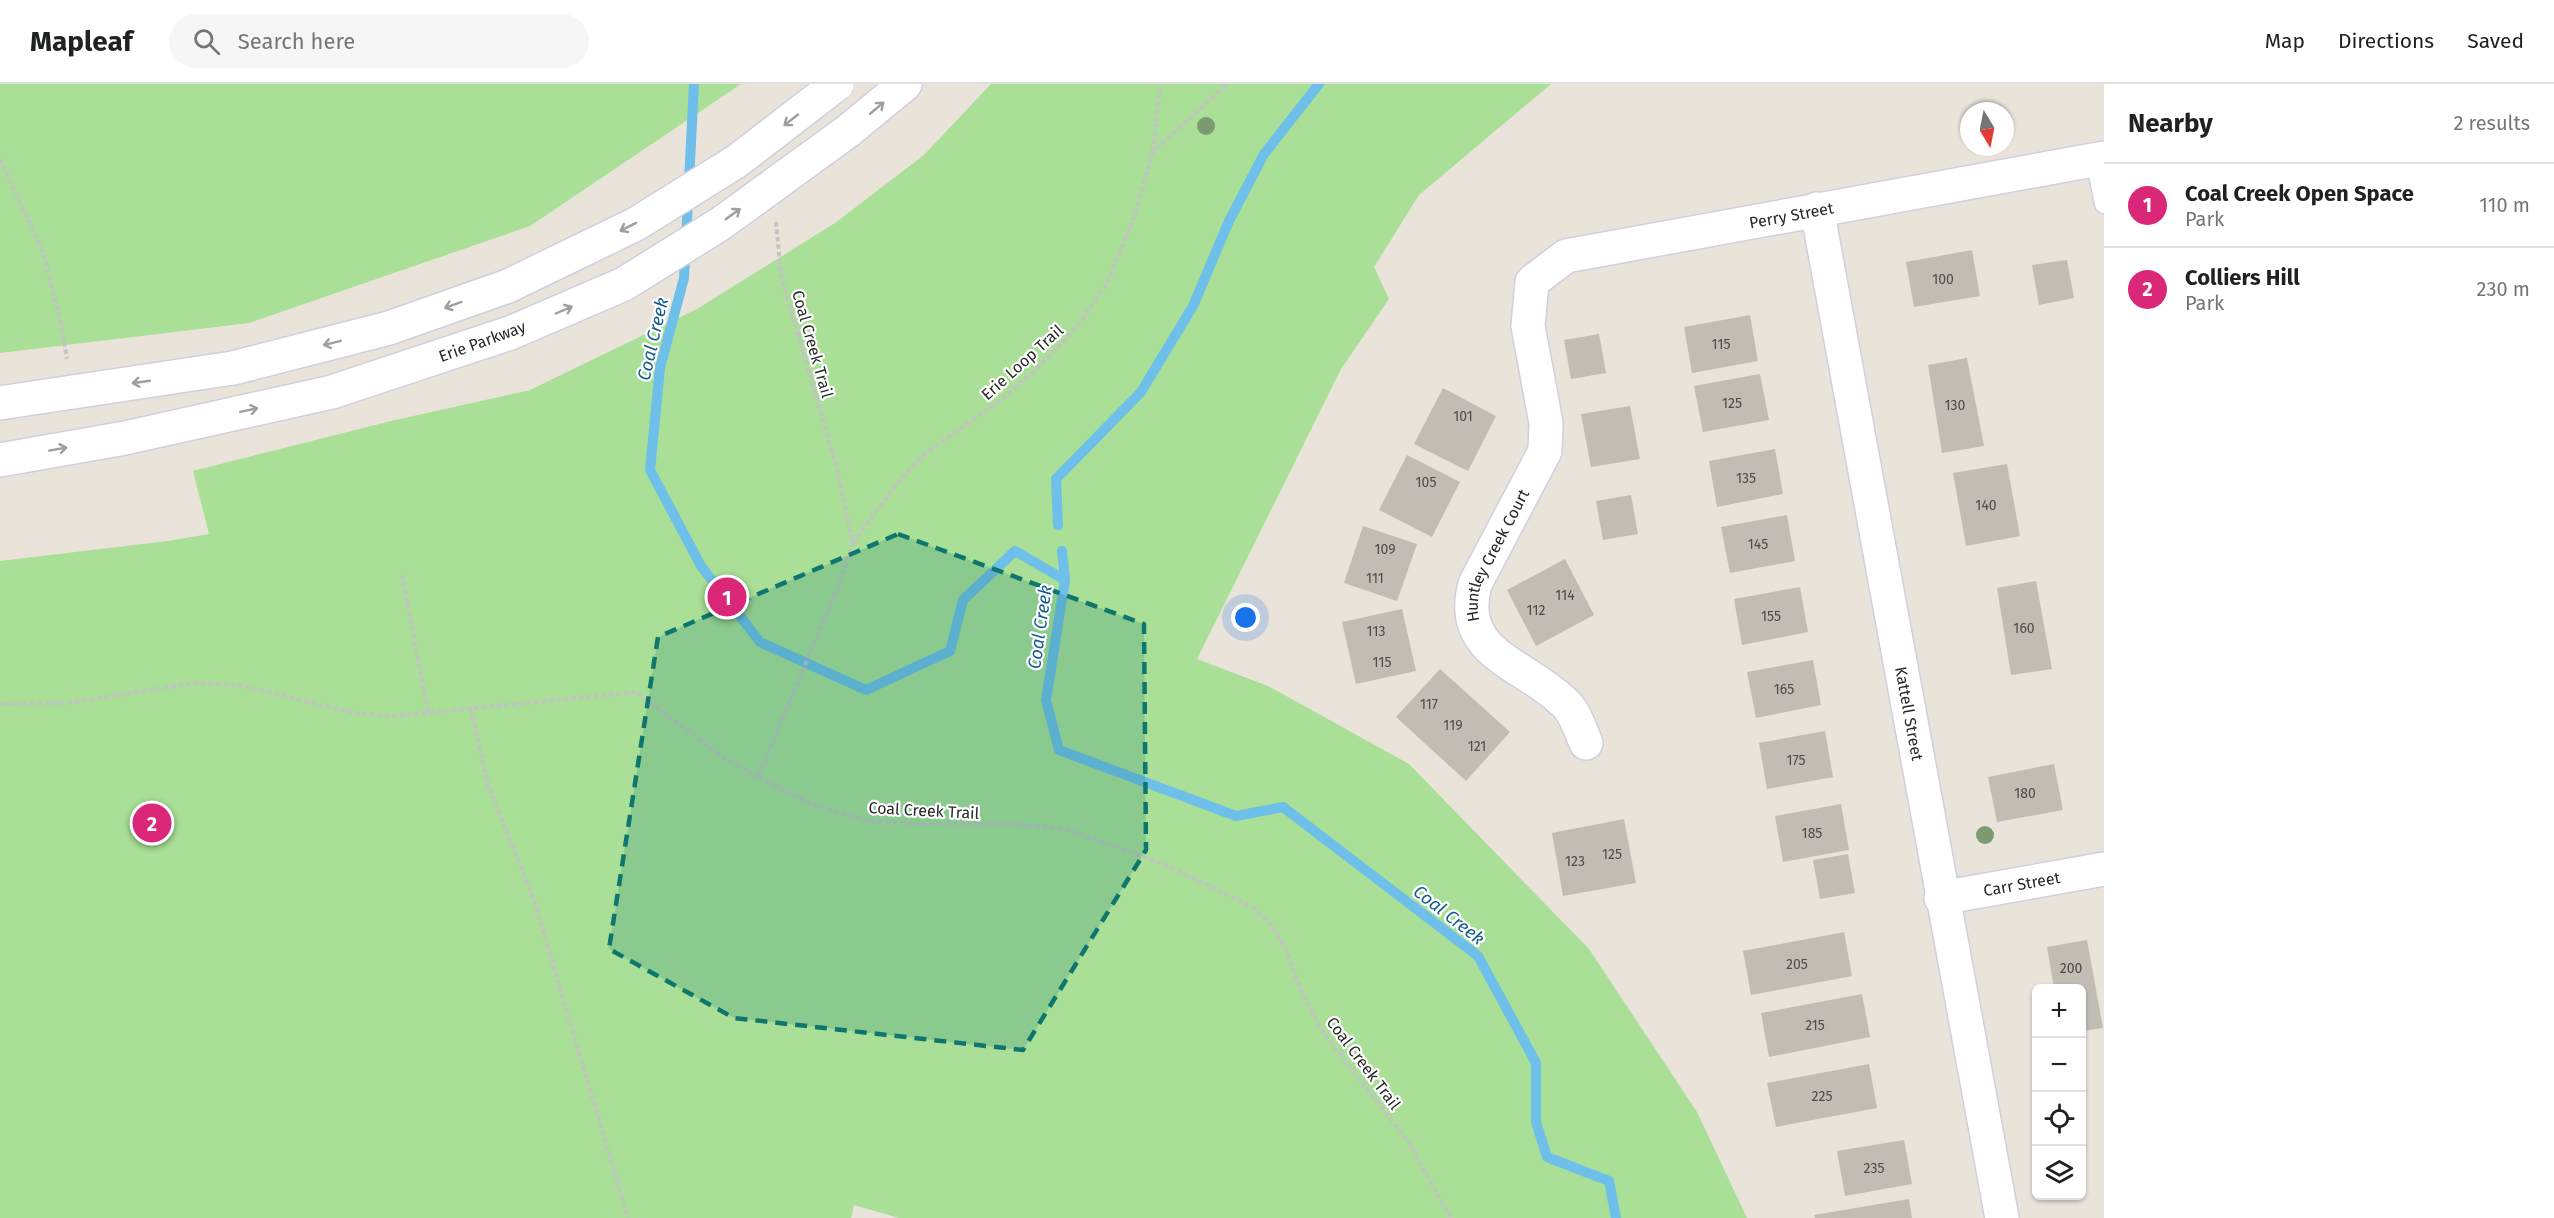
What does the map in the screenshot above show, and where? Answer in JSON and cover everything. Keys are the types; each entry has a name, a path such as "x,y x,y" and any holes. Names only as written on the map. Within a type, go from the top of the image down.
{"street":[{"path":"0,403 233,369 389,328 508,286 646,218 737,161 837,84"},
{"name":"Erie Parkway","path":"0,460 125,438 332,392 510,333 624,284 720,224 849,131 905,84"},
{"name":"Perry Street","path":"1528,326 1532,282 1566,255 1816,208 2100,159"},
{"name":"Kattell Street","path":"1816,208 1941,898 2002,1218"},
{"name":"Huntley Creek Court","path":"1528,326 1546,423 1545,451 1475,584 1470,603 1473,624 1485,645 1570,708 1586,742"},
{"name":"Carr Street","path":"1941,898 2104,869"}],"lane":[{"path":"2100,159 2104,204"}],"path":[{"name":"Erie Loop Trail","path":"853,543 897,483 922,455 994,405 1032,373 1073,332 1106,285 1132,223 1153,152 1160,84"},
{"path":"1153,152 1227,84"},
{"path":"0,159 43,252 60,319 72,392"},
{"name":"Coal Creek Trail","path":"776,212 781,276 836,465 853,543"},
{"path":"758,777 838,587 853,543"},
{"path":"402,575 428,712"},
{"name":"Coal Creek Trail","path":"0,704 69,703 194,683 239,685 359,714 394,716 636,692 723,757 809,803 868,821 915,824 1016,824 1066,829 1166,865 1254,908 1271,925 1284,945 1302,993 1324,1035 1408,1141 1451,1218"},
{"path":"471,709 488,785 534,900 628,1218"}],"highlighted area":[{"path":"898,534 1144,624 1146,850 1023,1050 734,1018 609,949 658,637"}],"green space":[{"path":"0,84 741,84 530,226 249,323 0,353"},
{"path":"991,84 1551,84 1419,195 1374,267 1389,299 1341,369 1197,659 1268,686 1409,764 1589,949 1697,1112 1747,1218 899,1218 854,1205 851,1218 0,1218 0,561 209,534 193,471 391,421 530,390 697,309 835,223 924,155"}],"building":[{"path":"1972,250 1980,296 1914,307 1906,262"},
{"path":"2067,260 2074,298 2039,305 2032,265"},
{"path":"1750,315 1758,361 1692,373 1684,327"},
{"path":"1599,334 1606,373 1571,379 1564,340"},
{"path":"1967,358 1984,446 1942,453 1928,365"},
{"path":"1760,374 1769,420 1703,432 1694,386"},
{"path":"1443,388 1496,416 1468,471 1414,444"},
{"path":"1630,406 1640,459 1591,467 1581,414"},
{"path":"1775,449 1783,494 1717,507 1709,461"},
{"path":"1407,455 1460,482 1432,537 1379,510"},
{"path":"2007,464 2020,536 1966,546 1953,473"},
{"path":"1631,495 1638,534 1603,540 1596,501"},
{"path":"1787,515 1795,561 1730,573 1721,527"},
{"path":"1363,526 1417,544 1397,601 1344,583"},
{"path":"1565,559 1594,615 1536,646 1507,590"},
{"path":"2036,581 2052,669 2011,675 1997,588"},
{"path":"1800,587 1808,632 1742,645 1734,599"},
{"path":"1402,609 1416,671 1356,684 1342,622"},
{"path":"1813,660 1821,705 1756,718 1747,672"},
{"path":"1440,669 1510,732 1466,781 1396,717"},
{"path":"1825,731 1833,777 1767,789 1759,743"},
{"path":"2054,764 2063,810 1997,822 1988,777"},
{"path":"1841,804 1849,850 1783,862 1775,816"},
{"path":"1624,819 1636,883 1563,896 1552,833"},
{"path":"1848,854 1855,893 1820,899 1813,860"},
{"path":"1844,932 1852,976 1751,995 1743,951"},
{"path":"2087,940 2103,1028 2086,1030 2086,984 2053,984 2047,947"},
{"path":"1862,994 1870,1037 1769,1057 1761,1013"},
{"path":"1869,1064 1877,1108 1776,1127 1767,1083"},
{"path":"1904,1140 1912,1184 1845,1196 1837,1151"},
{"path":"1909,1199 1912,1218 1815,1218 1814,1215"}],"waterway":[{"name":"Coal Creek","path":"694,84 684,278 660,368 650,470 701,566 760,642 866,690 950,651 963,600 1015,551 1065,580 1046,700 1059,750 1236,816 1283,807 1478,956 1536,1063 1536,1122 1547,1157 1609,1181 1616,1218"},
{"path":"1058,525 1056,479 1141,392 1193,306 1229,221 1264,154 1319,84"},
{"path":"1062,551 1065,580"}],"place":[{"name":"Coal Creek Open Space","path":"727,597"},
{"name":"Colliers Hill","path":"152,823"}]}
